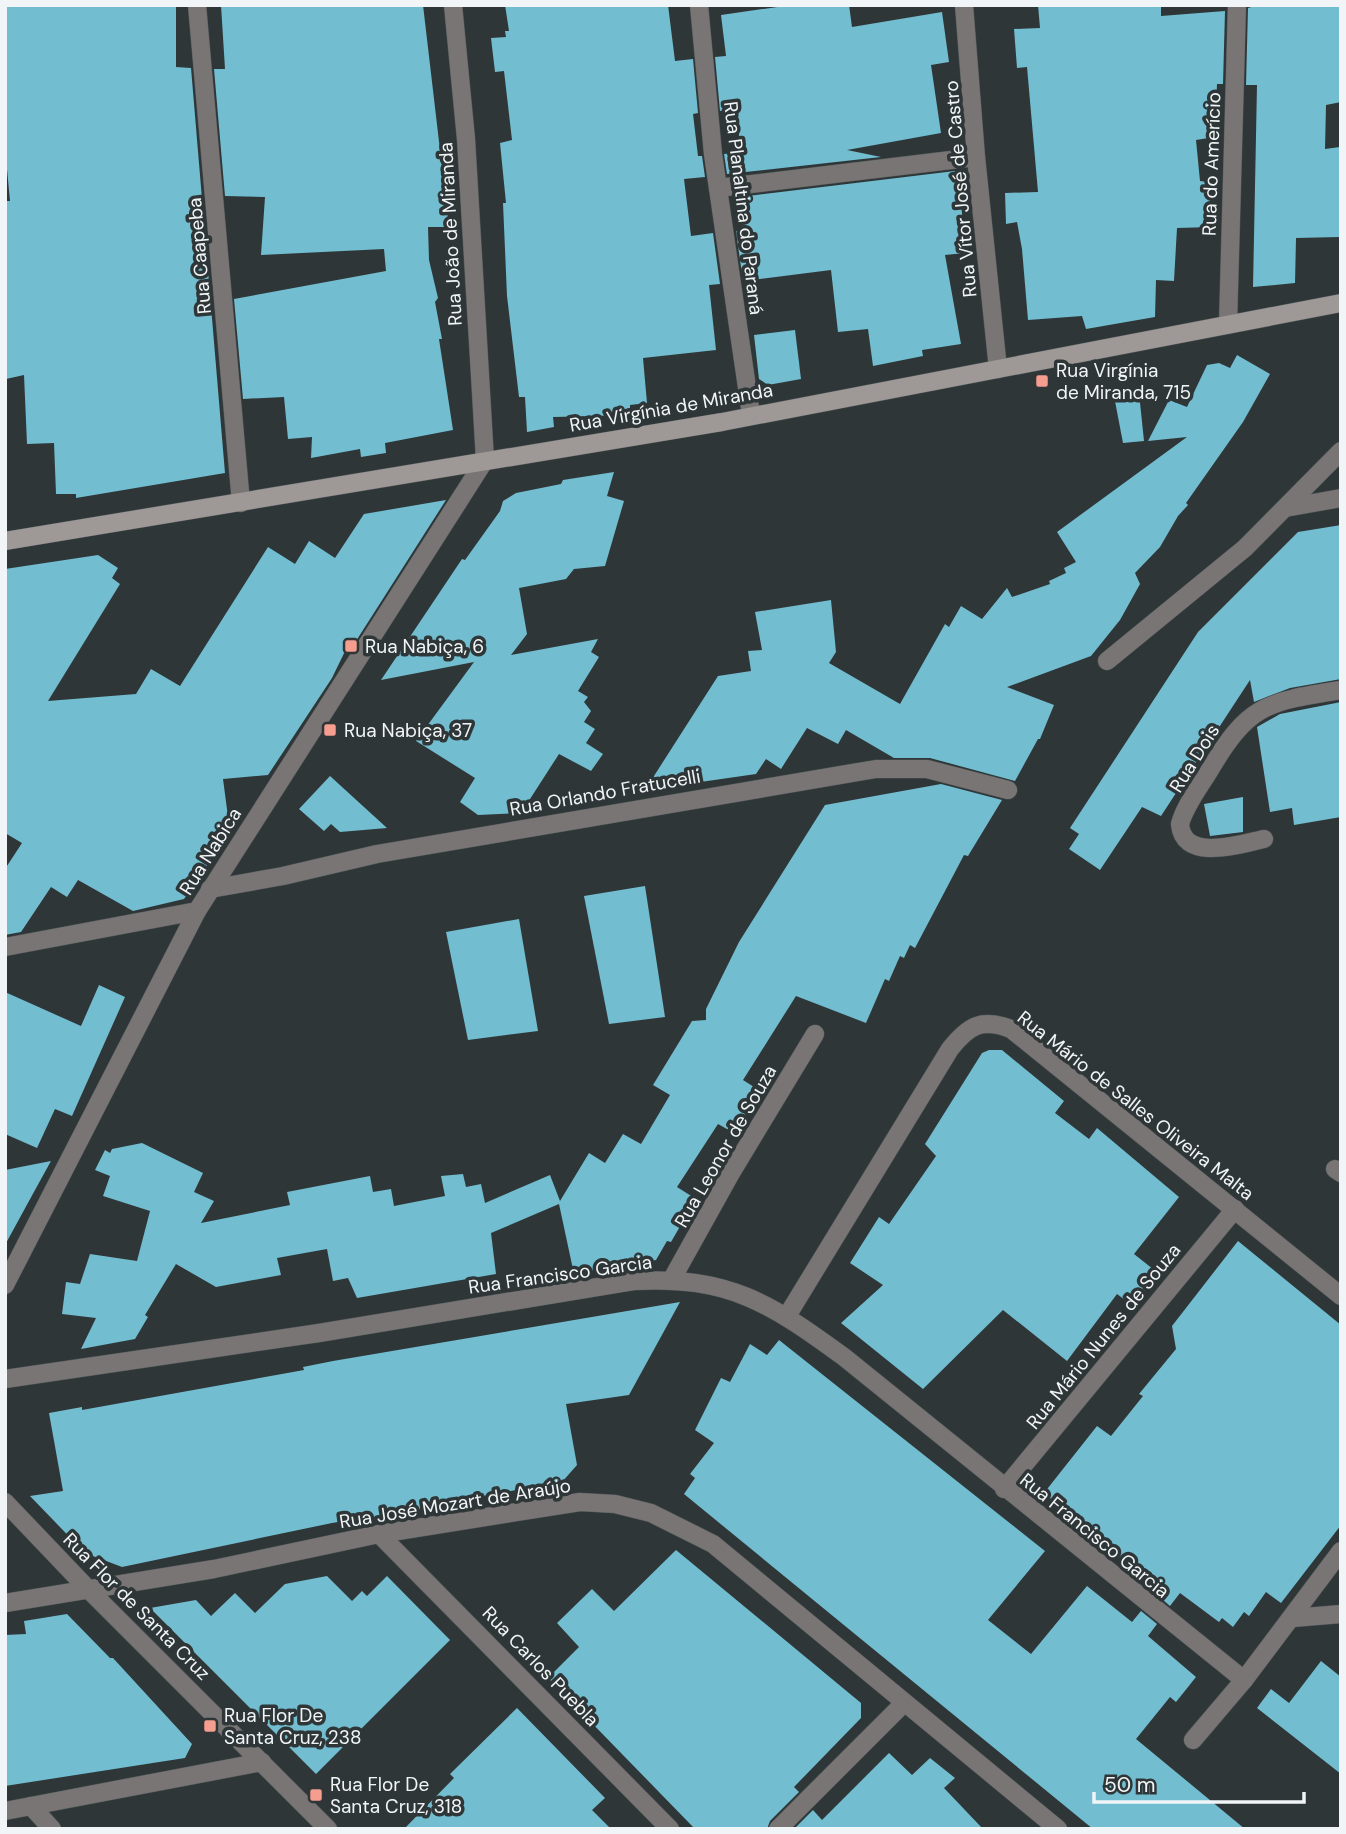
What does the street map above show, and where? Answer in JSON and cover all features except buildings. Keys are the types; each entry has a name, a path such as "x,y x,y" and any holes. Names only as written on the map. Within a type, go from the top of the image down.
{"street":[{"name":"Rua Caapeba","path":"197,5 241,503"},
{"name":"Rua João de Miranda","path":"453,5 466,139 485,460"},
{"name":"Rua Planaltina do Paraná","path":"699,5 718,188 751,415"},
{"name":"Rua Vítor José de Castro","path":"964,5 976,157 998,369"},
{"name":"Rua do Amerício","path":"1228,324 1237,5"},
{"path":"718,188 976,157"},
{"name":"Rua Virgínia de Miranda","path":"6,538 241,503 751,415 1341,303"},
{"path":"1107,661 1245,548 1341,451"},
{"name":"Rua Nabica","path":"5,1285 197,911 485,460"},
{"path":"1285,508 1341,498"},
{"name":"Rua Dois","path":"1264,839 1202,848 1188,841 1180,824 1227,740 1253,712 1283,701 1341,690"},
{"name":"Rua Orlando Fratucelli","path":"210,889 283,876 377,854 876,769 927,769 1008,790"},
{"path":"5,947 197,911"},
{"name":"Rua Mário de Salles Oliveira Malta","path":"787,1316 950,1049 963,1032 984,1022 1011,1029 1341,1296"},
{"name":"Rua Leonor de Souza","path":"672,1279 731,1173 815,1034"},
{"name":"Rua Mário Nunes de Souza","path":"1004,1489 1235,1209"},
{"name":"Rua Francisco Garcia","path":"5,1379 319,1333 634,1281 672,1279 756,1298 787,1316 844,1357 1004,1489 1244,1680"},
{"name":"Rua Flor de Santa Cruz","path":"5,1502 328,1829"},
{"name":"Rua José Mozart de Araújo","path":"5,1603 214,1569 379,1534 580,1502 615,1504 650,1513 713,1544 1058,1829"},
{"name":"Rua Carlos Puebla","path":"379,1534 670,1829"},
{"path":"1193,1740 1293,1618 1341,1551"},
{"path":"1293,1618 1341,1614"},
{"path":"778,1829 904,1703"},
{"path":"5,1811 262,1762"},
{"path":"31,1807 52,1829"}],"place":[{"name":"Rua Virgínia de Miranda, 715","path":"1042,381"},
{"name":"Rua Nabiça, 6","path":"351,646"},
{"name":"Rua Nabiça, 37","path":"330,730"},
{"name":"Rua Flor De Santa Cruz, 238","path":"210,1726"},
{"name":"Rua Flor De Santa Cruz, 318","path":"316,1795"}]}
